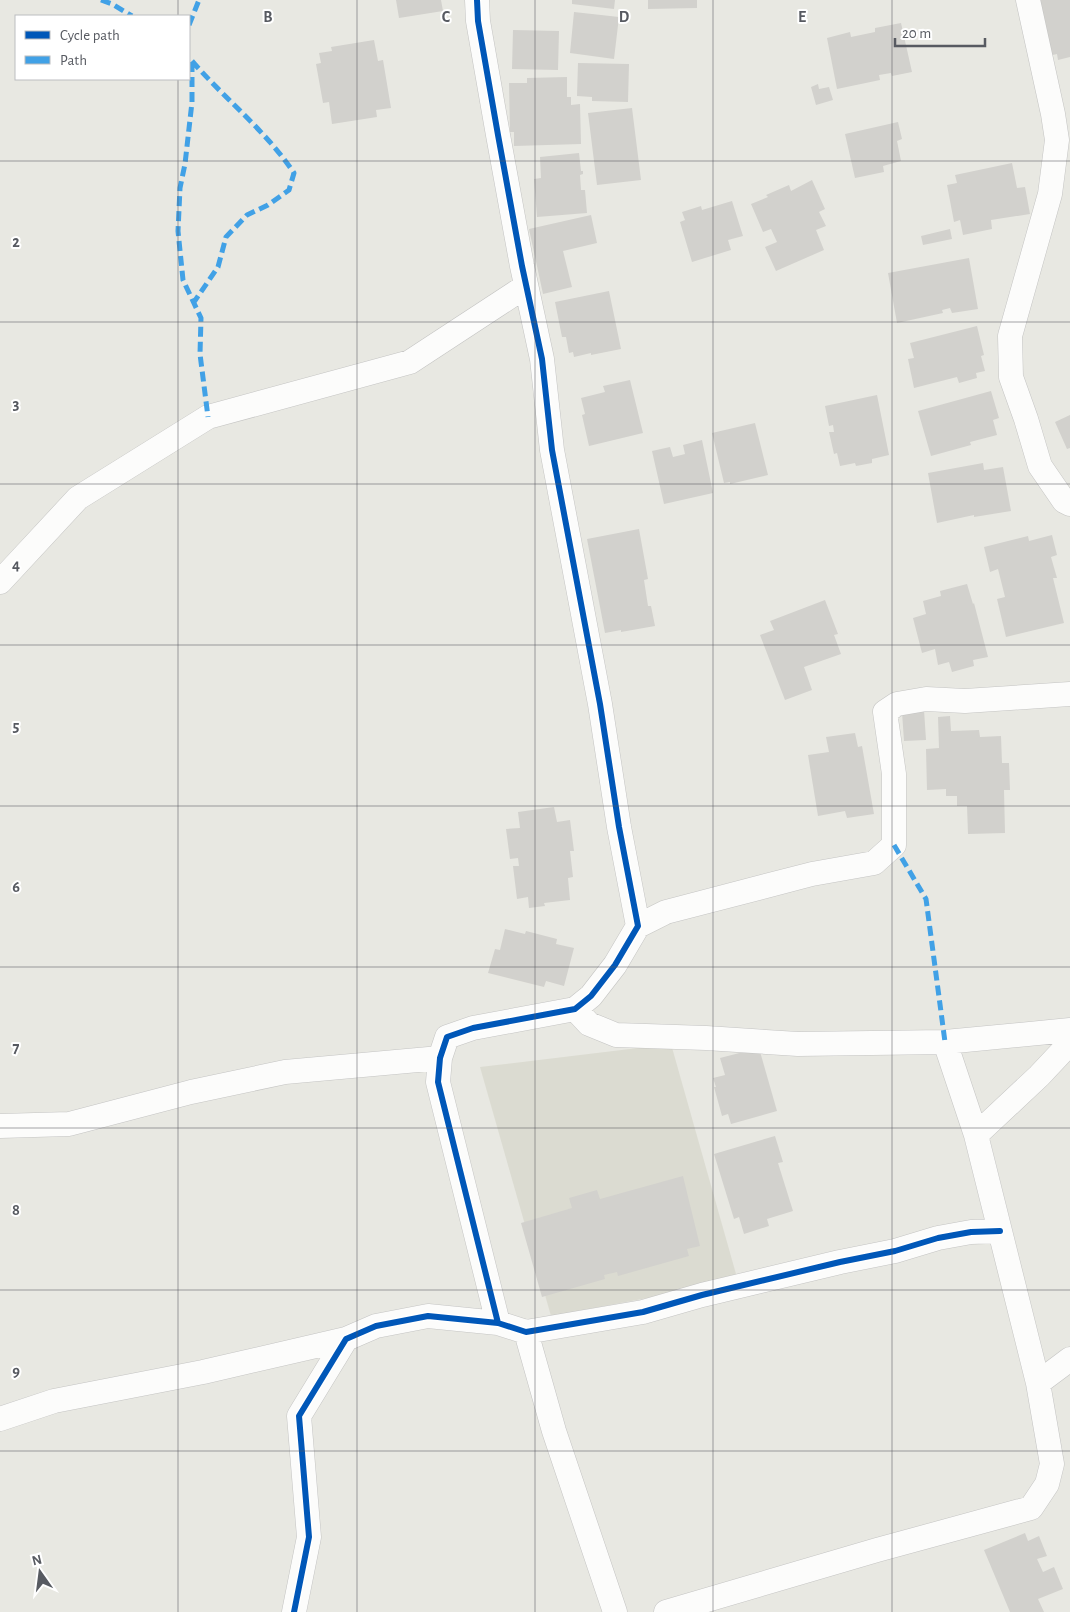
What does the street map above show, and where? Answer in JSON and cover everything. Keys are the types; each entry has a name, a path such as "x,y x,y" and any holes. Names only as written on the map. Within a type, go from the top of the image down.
{"street":[{"path":"477,0 478,20 526,286 542,359 552,450 600,704 619,827 638,926"},
{"path":"1028,0 1057,140 1050,194 1010,336 1011,377 1040,466 1068,510"},
{"path":"0,582 78,498 208,416 410,362 526,286"},
{"path":"498,1324 438,1082 440,1058 447,1037 473,1028 575,1008 591,996 615,965 638,926 666,912 812,874 874,863 894,845 894,774 885,712 898,704 926,699 965,700 1070,694"},
{"path":"575,1008 589,1024 616,1035 798,1044 945,1042 1070,1030"},
{"path":"666,1612 1031,1508 1047,1484 1052,1464 1038,1383 976,1135 945,1042"},
{"path":"976,1135 1039,1076 1070,1043"},
{"path":"0,1126 69,1124 191,1092 285,1072 440,1058"},
{"path":"0,1419 54,1400 203,1372 346,1339 376,1326 428,1316 498,1324 526,1332 643,1312 702,1295 840,1262 895,1251 938,1238 971,1232 1000,1231"},
{"path":"526,1332 554,1431 614,1612"},
{"path":"294,1612 309,1537 299,1416 346,1339"},
{"path":"1038,1383 1070,1360"}],"shaded area":[{"path":"671,1044 738,1281 551,1316 480,1067"}],"building":[{"path":"396,0 441,0 443,11 399,18"},
{"path":"572,0 615,0 614,9 572,4"},
{"path":"648,0 697,0 697,8 648,9"},
{"path":"1037,0 1070,0 1070,57 1058,60 1057,54 1048,56"},
{"path":"574,12 619,17 614,59 570,53"},
{"path":"901,23 912,72 892,76 891,73 879,75 880,80 837,89 827,38 850,32 851,37 875,32 875,28"},
{"path":"513,30 559,31 558,70 512,69"},
{"path":"374,40 378,61 383,60 391,108 376,110 377,117 332,124 329,102 323,103 316,64 321,63 319,53 332,51 331,47"},
{"path":"578,63 629,64 628,102 592,101 592,97 577,96"},
{"path":"567,77 567,97 571,97 571,105 580,104 581,144 514,146 514,132 510,132 509,83 527,83 527,78"},
{"path":"818,84 819,89 829,87 833,100 816,105 811,87"},
{"path":"632,108 641,180 597,185 588,113"},
{"path":"898,122 902,139 897,141 901,161 883,166 884,172 855,178 845,134"},
{"path":"579,153 581,171 583,171 583,174 580,175 581,190 585,190 587,213 537,217 534,179 541,178 540,157"},
{"path":"1012,163 1017,188 1025,187 1030,214 991,220 992,229 963,235 960,220 954,222 947,185 957,183 955,175"},
{"path":"812,180 825,209 819,212 826,226 816,230 824,250 776,271 765,247 777,242 771,229 763,232 751,204 789,185 791,191"},
{"path":"732,201 743,236 728,240 731,250 692,262 680,222 685,220 682,212 701,206 702,210"},
{"path":"591,215 597,243 563,251 572,287 543,294 529,229"},
{"path":"950,229 952,239 923,245 921,236"},
{"path":"969,258 978,309 952,313 950,308 942,310 943,313 897,323 888,273"},
{"path":"609,291 621,349 574,357 573,352 569,353 566,337 562,337 555,302"},
{"path":"977,326 984,355 981,356 985,371 976,373 977,378 959,383 957,377 914,388 908,359 914,358 910,343"},
{"path":"630,380 643,433 589,446 582,415 585,414 581,398 605,392 603,386"},
{"path":"991,391 999,418 993,420 997,435 970,442 971,445 931,456 918,411"},
{"path":"877,395 889,455 872,459 872,463 856,466 855,463 840,466 837,453 834,454 829,432 834,432 833,425 829,426 825,406"},
{"path":"1070,415 1070,448 1067,449 1055,422"},
{"path":"755,423 768,475 730,484 730,482 724,483 712,433"},
{"path":"702,440 713,493 664,504 652,451 670,447 673,457 685,454 683,445"},
{"path":"983,463 984,470 1003,467 1011,511 974,517 974,515 937,523 928,473"},
{"path":"639,529 648,579 644,580 648,606 651,606 655,626 605,633 587,539"},
{"path":"1052,535 1057,555 1051,557 1057,578 1053,578 1064,623 1006,637 997,599 1005,597 998,569 990,572 984,547 1028,536 1029,541"},
{"path":"967,584 988,657 973,660 974,666 952,672 949,662 938,665 935,649 922,653 913,618 926,614 923,601 941,596 940,591"},
{"path":"825,600 838,634 834,635 841,654 804,667 812,690 785,700 760,635 774,630 770,621"},
{"path":"924,710 926,740 904,741 902,712"},
{"path":"950,716 951,731 979,730 980,737 1001,736 1002,763 1009,763 1010,790 1004,790 1005,833 968,834 967,806 957,806 957,796 946,796 946,789 927,790 926,749 939,748 938,717"},
{"path":"855,733 858,747 862,746 874,814 847,818 845,811 818,816 808,755 829,752 826,737"},
{"path":"554,807 557,822 570,820 574,851 570,851 573,877 568,878 570,900 544,903 545,906 529,908 528,897 517,899 513,866 519,866 518,858 510,859 506,829 520,828 518,812"},
{"path":"505,929 525,934 526,931 557,939 556,944 574,948 564,986 546,981 544,987 488,973 495,949 500,950"},
{"path":"759,1048 777,1111 731,1124 728,1114 722,1116 714,1087 716,1087 713,1078 725,1075 720,1058"},
{"path":"775,1136 783,1162 778,1163 793,1211 767,1219 769,1226 744,1234 739,1217 734,1219 714,1154"},
{"path":"683,1176 700,1246 687,1249 689,1256 618,1276 617,1272 604,1275 605,1279 542,1297 521,1223 572,1208 569,1198 597,1190 600,1199"},
{"path":"1025,1533 1028,1541 1039,1536 1047,1556 1037,1559 1043,1572 1054,1567 1063,1589 1038,1599 1044,1612 1010,1612 984,1550"}],"marked path":[{"path":"101,0 130,15"},
{"path":"190,22 199,0"},
{"path":"192,61 271,143 294,173 289,190 268,205 247,215 226,237 218,267 194,302"},
{"path":"192,62 192,102 185,164 180,188 178,231 183,280 201,318 200,354 208,417"},
{"path":"894,845 926,899 945,1042"}],"cycle path":[{"path":"477,0 478,21 498,135 522,266 542,359 552,450 600,704 619,827 638,926 615,965 591,996 575,1009 473,1028 447,1037 440,1058 438,1082 498,1323"},
{"path":"294,1612 309,1537 299,1416 346,1339 376,1326 428,1316 498,1323 526,1332 643,1312 702,1295 840,1262 895,1251 938,1238 971,1232 1000,1231"}]}
